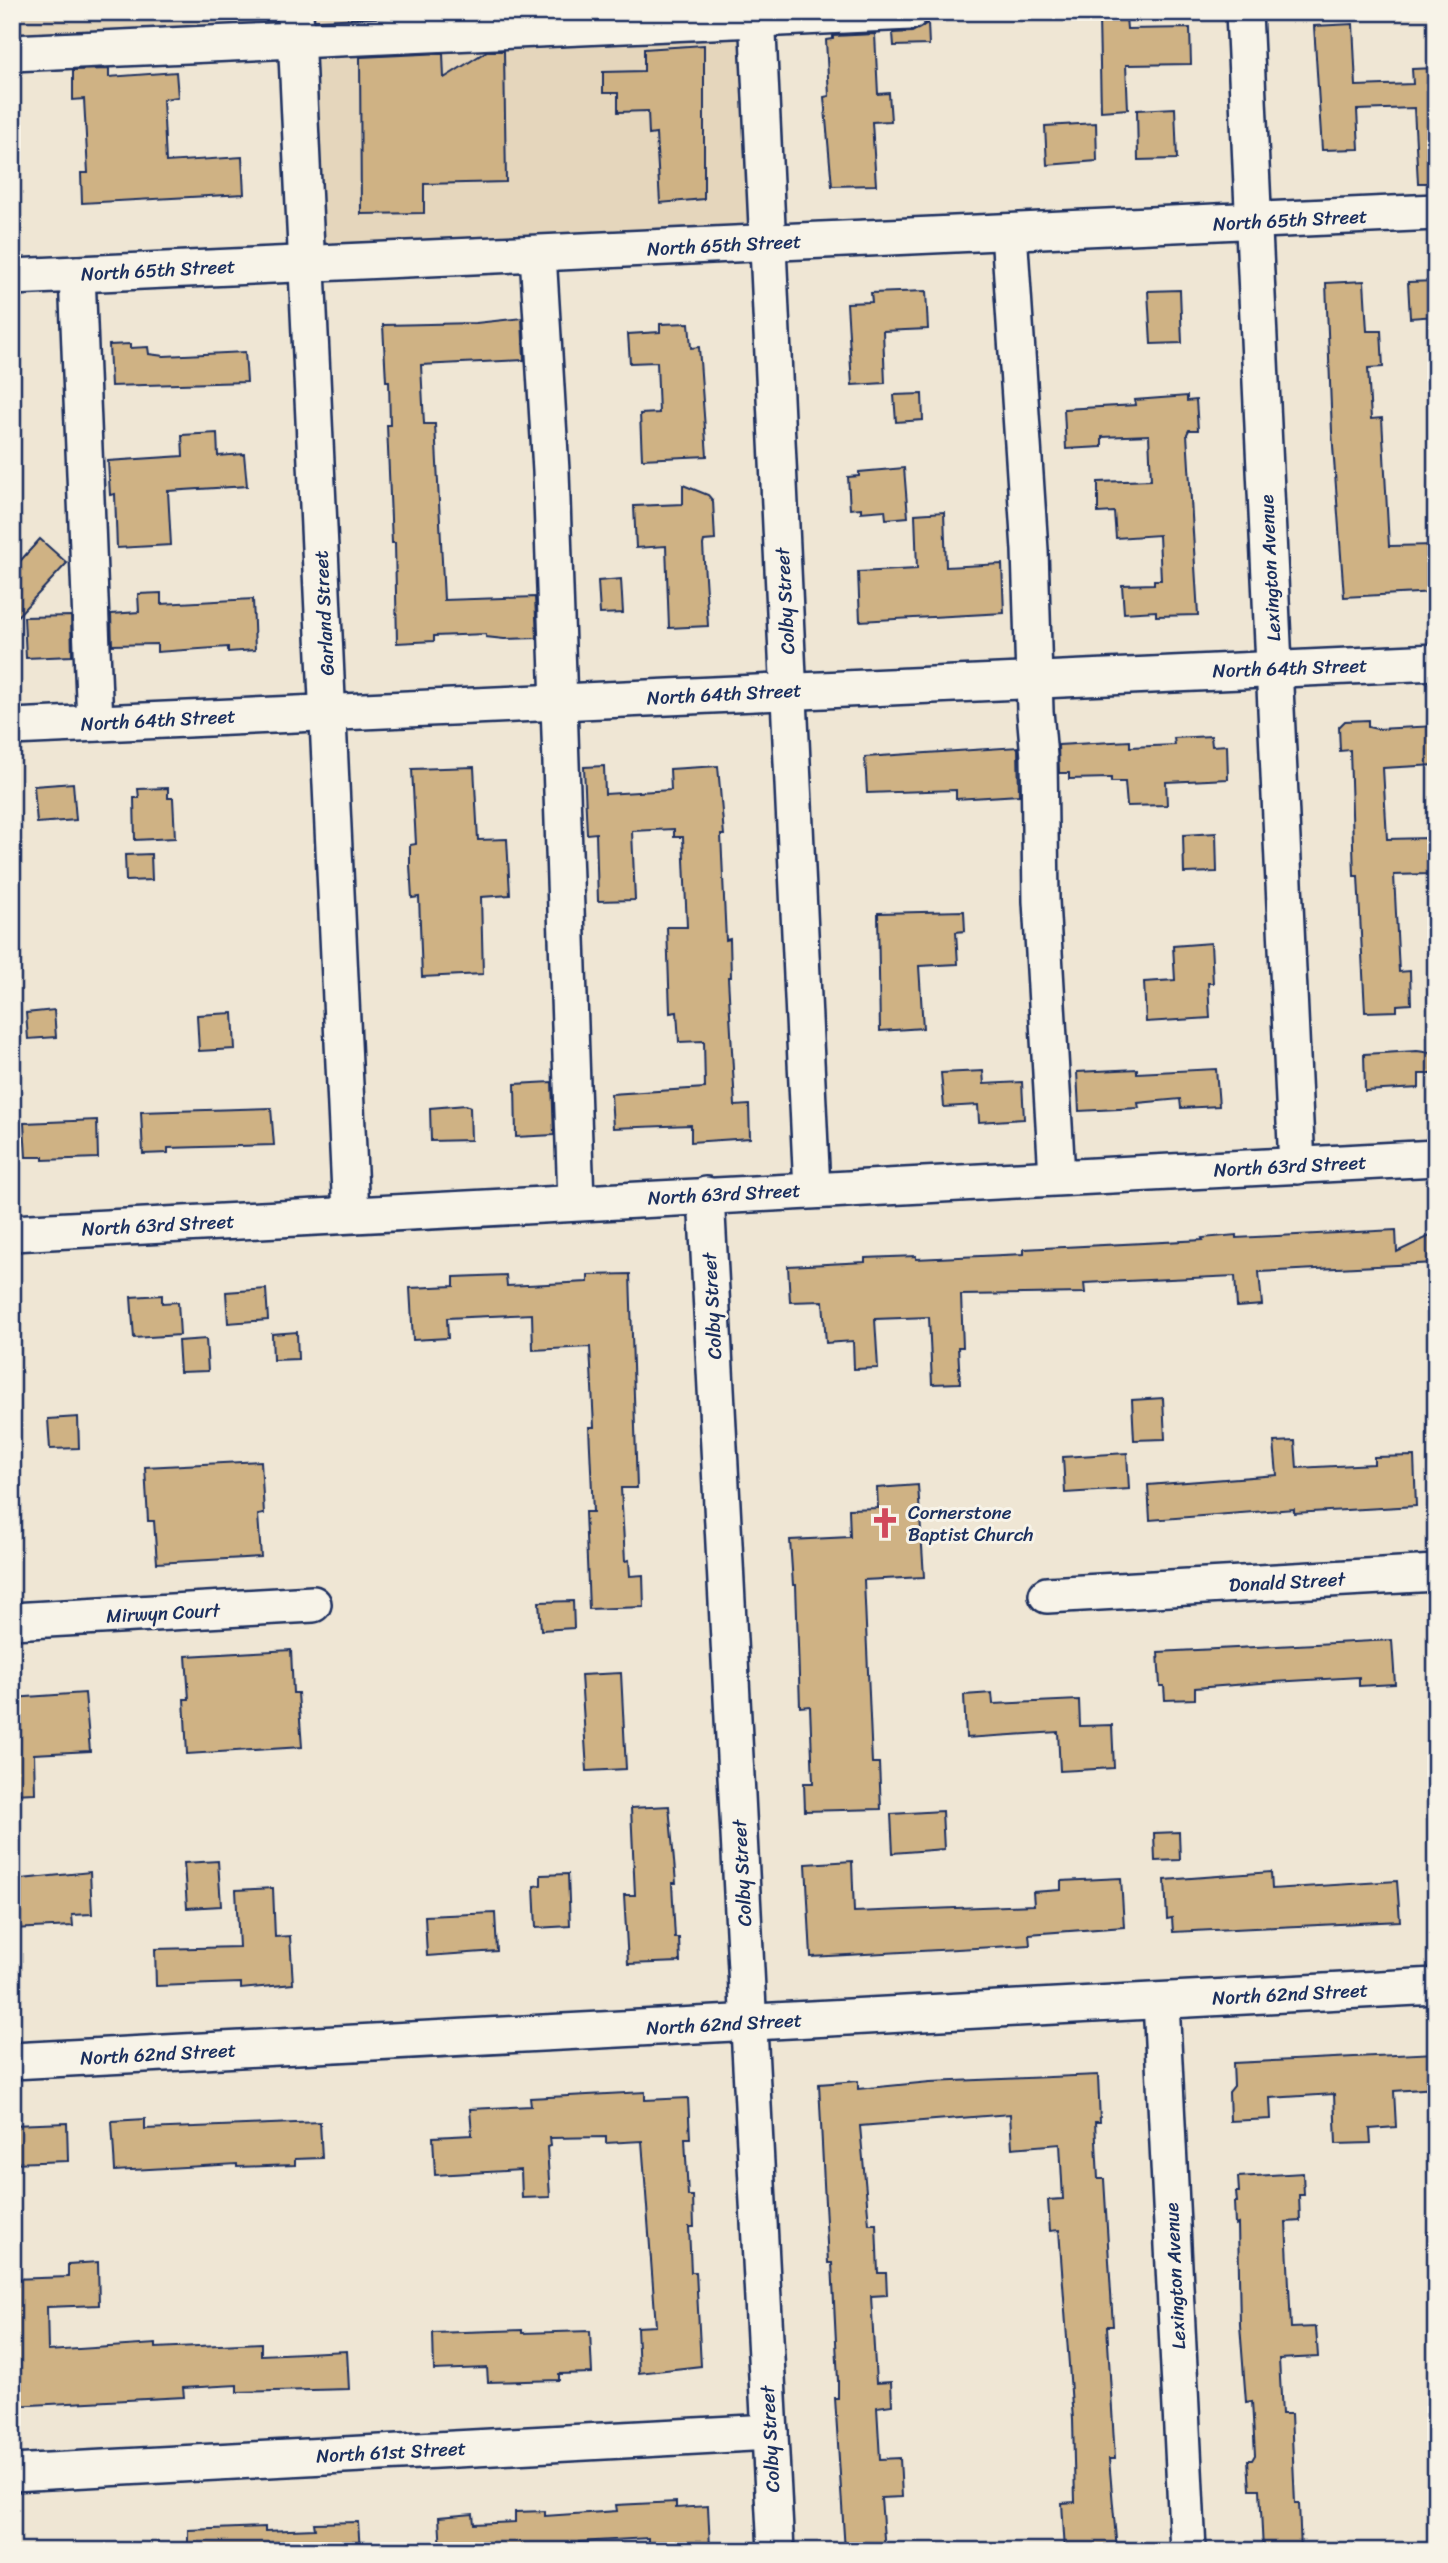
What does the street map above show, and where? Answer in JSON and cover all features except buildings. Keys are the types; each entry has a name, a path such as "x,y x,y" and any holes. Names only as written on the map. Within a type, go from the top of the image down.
{"street":[{"path":"12,53 296,26 910,12"},
{"name":"Lexington Avenue","path":"1244,12 1297,1166"},
{"name":"Colby Street","path":"758,16 812,1189"},
{"name":"Garland Street","path":"296,26 351,1214"},
{"name":"North 65th Street","path":"12,277 1436,212"},
{"path":"1009,232 1028,499 1039,757 1041,901 1057,1176"},
{"path":"538,254 551,471 576,1201"},
{"path":"77,274 95,723"},
{"name":"North 64th Street","path":"12,727 1034,678 1436,662"},
{"name":"North 63rd Street","path":"12,1233 576,1201 1436,1158"},
{"name":"Colby Street","path":"706,1195 776,2551"},
{"name":"Donald Street","path":"1047,1595 1436,1573"},
{"name":"Mirwyn Court","path":"12,1621 313,1605"},
{"name":"North 62nd Street","path":"12,2061 1436,1986"},
{"name":"Lexington Avenue","path":"1161,2001 1188,2551"},
{"name":"North 61st Street","path":"12,2473 770,2431"}],"shaded area":[{"path":"12,12 740,12 754,232 318,254 307,34 12,48"}],"place":[{"name":"Cornerstone Baptist Church","path":"885,1523"}]}
